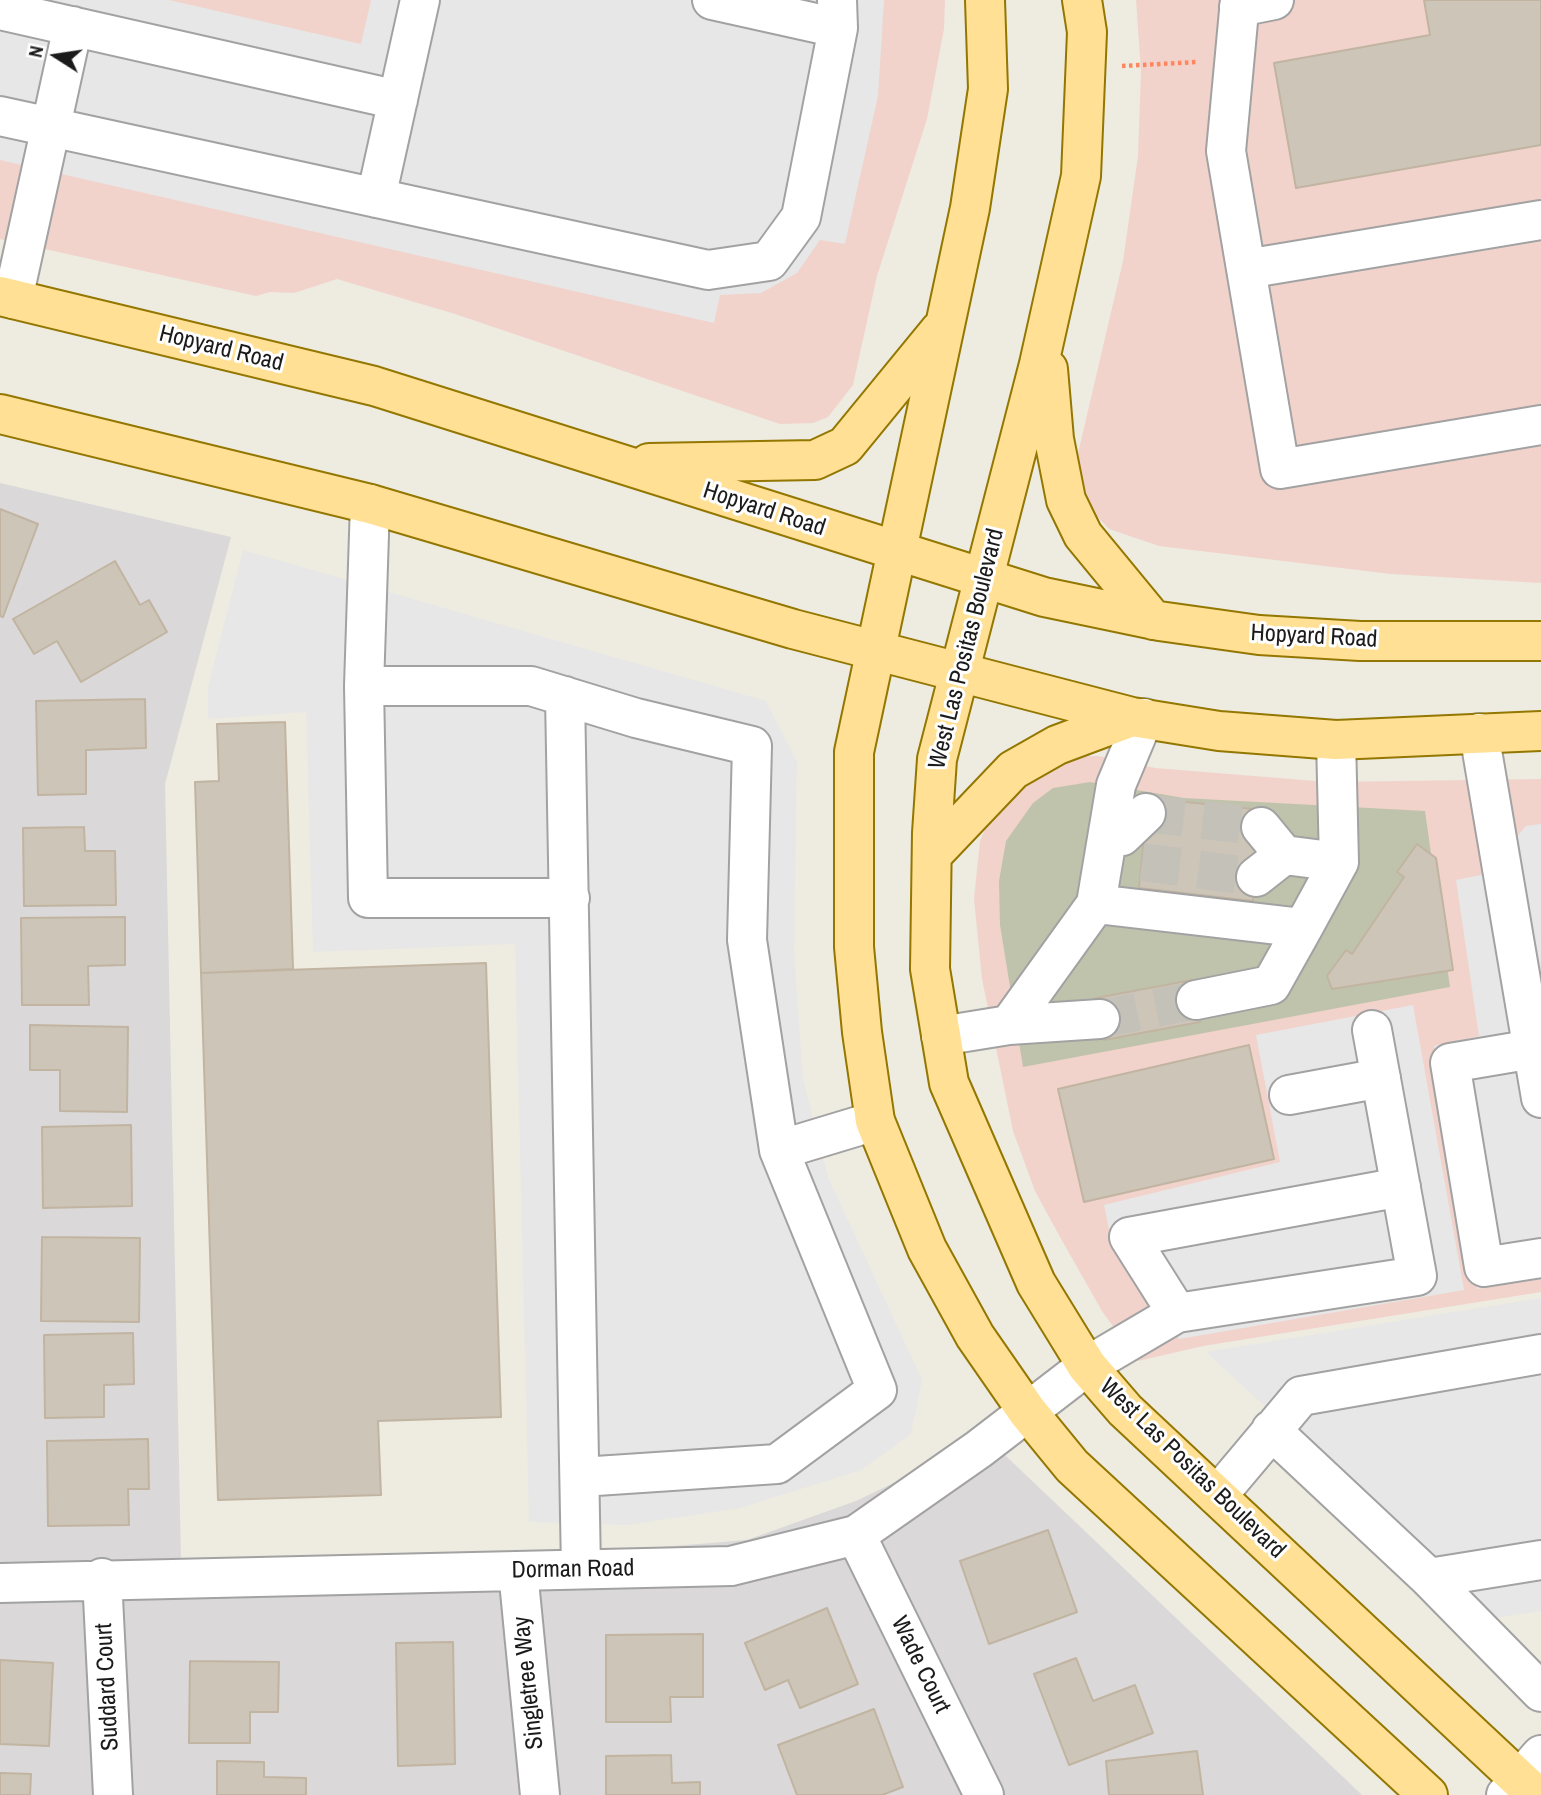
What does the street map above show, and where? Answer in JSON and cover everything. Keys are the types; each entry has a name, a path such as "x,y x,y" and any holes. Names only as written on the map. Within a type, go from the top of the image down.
{"main road":[{"path":"985,0 988,89 970,208 874,650 854,766 854,947 862,1032 875,1121 927,1249 975,1336 1027,1411 1072,1466 1428,1795"},
{"name":"West Las Positas Boulevard","path":"1082,0 1087,32 1080,176 1045,335 936,759 930,969 949,1083 1036,1283 1087,1366 1125,1410 1525,1781"},
{"name":"Hopyard Road","path":"7,298 374,386 1044,597 1153,620 1259,635 1360,641 1541,641"},
{"path":"618,463 815,460 845,446 944,326"},
{"path":"1045,335 1054,439 1066,500 1083,535 1153,620"},
{"path":"0,414 370,504 793,629 1138,718 1219,731 1336,740 1541,731"},
{"path":"932,855 1013,770 1057,746 1138,718"}],"street":[{"path":"376,198 420,0"},
{"path":"0,116 708,270 769,261 801,217 837,14 712,0"},
{"path":"1251,2 1235,56 1226,151 1280,469 1541,425"},
{"path":"0,10 398,100"},
{"path":"7,298 51,127 73,26"},
{"path":"1246,269 1541,220"},
{"path":"370,504 364,686 368,898 570,898"},
{"path":"364,686 531,686 636,718 752,746 747,940 779,1150 877,1390 778,1464 581,1477"},
{"path":"565,696 581,1477 580,1569"},
{"path":"1009,1026 1096,904 1129,836 1116,785 1138,718"},
{"path":"1479,733 1541,1098"},
{"path":"1196,1000 1271,985 1339,862 1336,740"},
{"path":"1267,853 1339,862"},
{"path":"1096,904 1303,928"},
{"path":"941,1036 1009,1026 1100,1019"},
{"path":"1372,1030 1401,1187 1417,1276 1177,1313 1129,1237 1401,1187"},
{"path":"1533,1049 1450,1063 1484,1267 1541,1258"},
{"path":"1289,1095 1381,1078"},
{"path":"779,1150 875,1121"},
{"name":"Dorman Road","path":"0,1583 102,1578 731,1566 856,1535 979,1449 1087,1366 1177,1313"},
{"path":"1217,1496 1301,1396 1541,1354"},
{"path":"1271,1430 1429,1578 1541,1692"},
{"name":"Wade Court","path":"856,1535 984,1795"},
{"path":"1429,1578 1541,1560"},
{"name":"Singletree Way","path":"518,1571 540,1795"},
{"name":"Suddard Court","path":"102,1578 113,1795"}],"path":[{"path":"1086,68 1198,62 1235,56"}],"shaded area":[{"path":"0,0 945,0 944,29 927,119 877,276 853,385 828,417 813,423 780,424 455,314 337,279 294,293 270,292 256,296 0,239"},
{"path":"0,0 169,0 361,44 371,0 884,0 878,96 845,244 820,240 797,273 761,293 720,295 714,323 0,160"},
{"path":"1136,0 1541,0 1541,583 1391,574 1159,546 1109,529 1092,511 1076,462 1123,261 1138,156 1141,71"},
{"path":"0,483 231,537 165,784 181,1562 613,1551 747,1540 856,1501 987,1438 1362,1795 0,1795"},
{"path":"243,550 766,701 797,762 794,951 803,1079 828,1177 922,1380 911,1434 861,1470 740,1508 627,1525 529,1522 515,944 313,952 306,712 208,719 208,687"},
{"path":"1098,756 1155,768 1328,782 1541,779 1541,1292 1203,1346 1138,1361 1102,1311 1035,1191 1013,1131 982,979 974,899 980,841 994,808 1038,767 1067,757"},
{"path":"1090,782 1184,798 1425,811 1450,987 1023,1067 1000,925 999,881 1006,841 1033,803 1053,788"},
{"path":"1541,824 1541,1279 1477,1289 1434,1046 1479,1036 1456,880 1485,874 1526,826"},
{"path":"1413,1005 1464,1290 1179,1339 1113,1249 1104,1205 1280,1162 1256,1035"},
{"path":"1541,1298 1541,1611 1495,1618 1206,1352"}],"building":[{"path":"1424,0 1541,0 1541,145 1296,188 1274,63 1430,35"},
{"path":"0,509 38,524 3,617 0,616"},
{"path":"115,561 140,605 149,600 167,632 81,682 57,641 34,654 13,619"},
{"path":"145,699 146,748 86,750 86,794 38,795 36,701"},
{"path":"285,722 293,969 201,973 195,782 219,781 217,724"},
{"path":"1148,798 1263,810 1253,901 1139,888"},
{"path":"84,827 85,851 115,851 116,905 24,906 23,828"},
{"path":"1417,844 1436,858 1453,970 1332,989 1327,976 1346,950 1352,954 1404,877 1397,872"},
{"path":"125,917 125,965 88,966 89,1005 22,1005 21,918"},
{"path":"486,963 501,1417 378,1421 381,1495 218,1500 201,973"},
{"path":"1192,980 1200,1022 1104,1040 1096,998"},
{"path":"30,1025 128,1027 127,1112 60,1111 60,1070 30,1070"},
{"path":"1249,1045 1274,1159 1084,1202 1058,1089"},
{"path":"131,1125 132,1206 43,1208 42,1127"},
{"path":"42,1237 140,1238 139,1322 41,1321"},
{"path":"133,1333 134,1384 104,1385 104,1417 45,1418 44,1335"},
{"path":"148,1439 149,1489 128,1489 129,1525 48,1526 47,1441"},
{"path":"1048,1530 1077,1612 989,1644 960,1561"},
{"path":"827,1608 858,1684 800,1708 788,1680 765,1690 745,1643"},
{"path":"703,1634 703,1697 670,1697 671,1722 606,1722 606,1635"},
{"path":"453,1642 455,1764 398,1766 396,1643"},
{"path":"1076,1658 1093,1701 1135,1685 1153,1733 1069,1765 1034,1674"},
{"path":"0,1660 53,1663 49,1746 0,1744"},
{"path":"190,1661 279,1662 278,1712 250,1712 250,1743 189,1743"},
{"path":"874,1709 903,1787 882,1795 797,1795 778,1745"},
{"path":"1197,1751 1203,1795 1109,1795 1106,1761"},
{"path":"671,1755 672,1783 700,1782 700,1795 606,1795 606,1756"},
{"path":"217,1761 264,1762 264,1777 306,1778 306,1795 217,1795"},
{"path":"0,1773 31,1774 30,1795 0,1795"}],"tunnel":[{"path":"1146,813 1261,827"},
{"path":"1142,862 1256,877"},
{"path":"1100,1019 1196,1000"}]}
